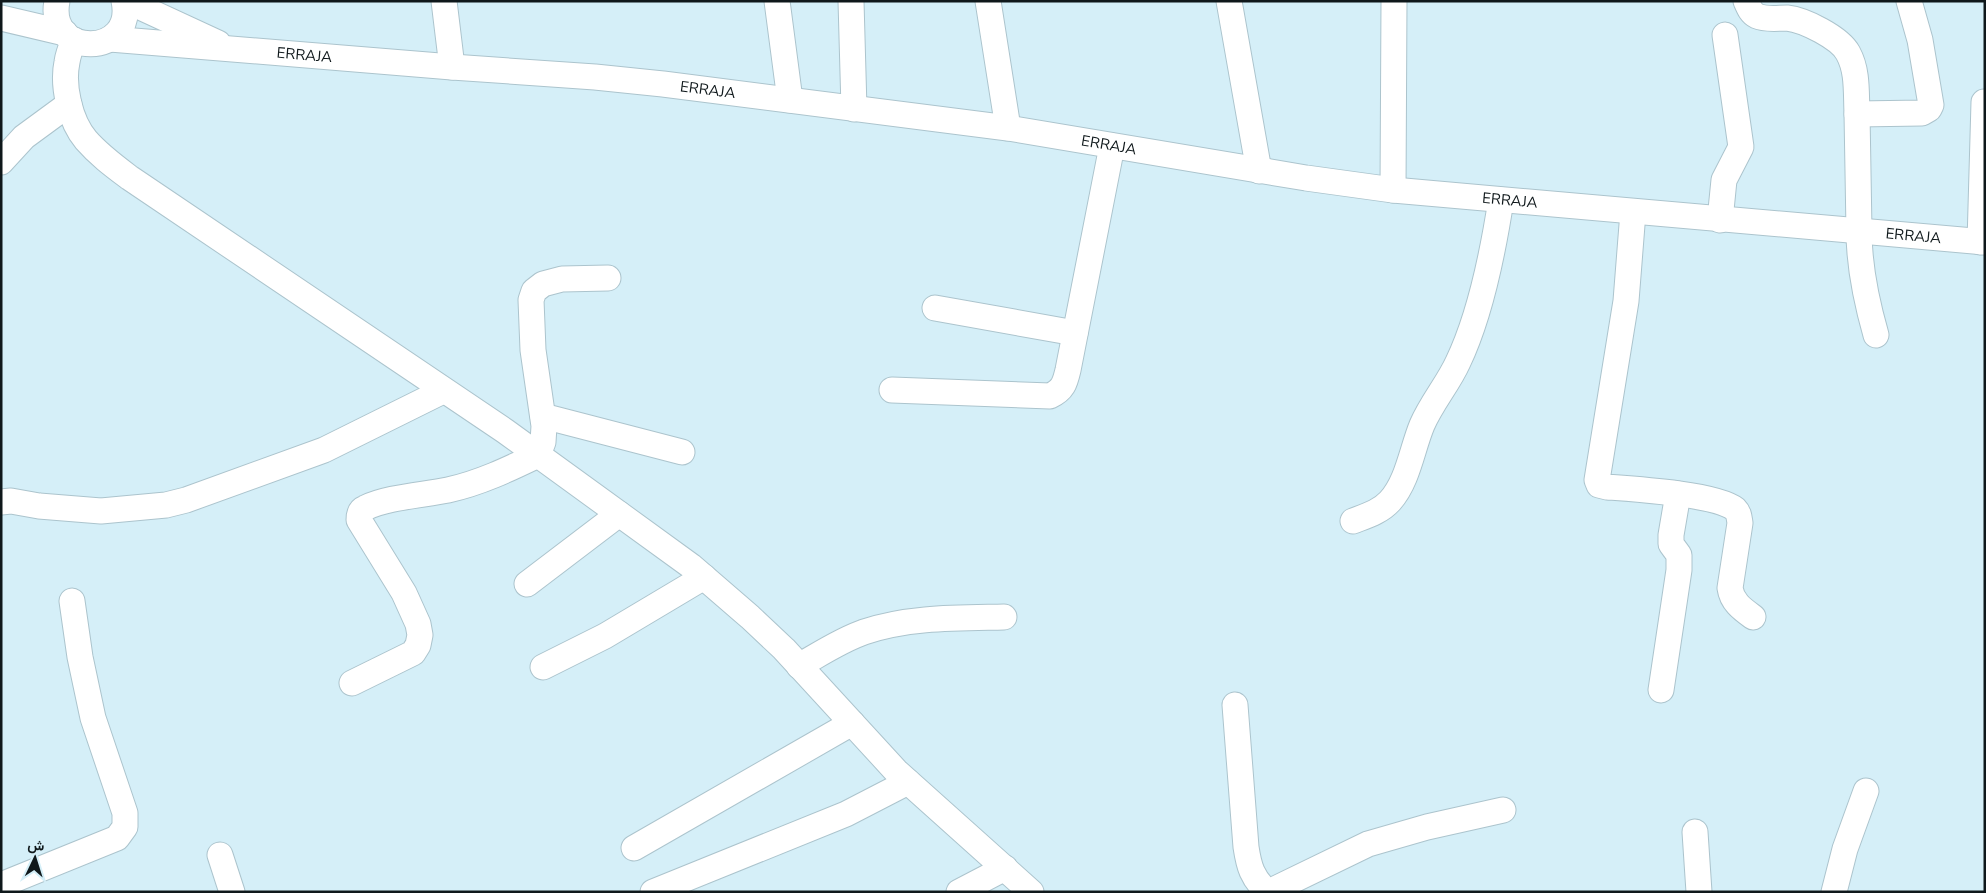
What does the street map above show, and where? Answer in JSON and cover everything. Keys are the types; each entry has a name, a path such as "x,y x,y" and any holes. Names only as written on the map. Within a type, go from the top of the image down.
{"street":[{"path":"110,39 123,22 126,1"},
{"name":"ERRAJA","path":"126,1 234,50"},
{"path":"444,1 452,67"},
{"path":"777,1 790,100"},
{"path":"851,1 854,108"},
{"path":"988,1 1008,128"},
{"path":"1229,1 1259,171"},
{"path":"1393,190 1394,1"},
{"path":"1746,1 1752,12 1759,17 1803,21 1813,25 1847,51 1853,64 1857,114 1861,272 1865,299 1876,335"},
{"path":"1857,114 1922,113 1929,109 1931,105 1920,40 1909,1"},
{"path":"1,9 57,5 58,22 69,36 66,64 66,86 69,104 84,138 101,156 130,178 538,455 704,577 750,617 800,666 896,771 1031,892"},
{"path":"1,18 69,36"},
{"name":"ERRAJA","path":"69,36 84,44 94,44 110,39 595,77 1008,128 1259,171 1393,190 1982,242"},
{"path":"1720,220 1724,180 1741,147 1725,36"},
{"path":"1982,242 1984,102"},
{"path":"1,162 24,137 69,104"},
{"path":"892,390 1050,396 1058,392 1064,384 1112,146"},
{"path":"1353,520 1378,511 1389,502 1397,490 1422,425 1458,362 1472,326 1485,280 1496,236 1501,200"},
{"path":"1632,212 1626,301 1597,480 1599,485 1608,487 1678,494 1717,502 1733,508 1739,513 1740,523 1730,588 1731,596 1738,605 1753,617"},
{"path":"352,683 413,653 418,645 420,635 418,624 404,593 359,520 360,511 382,502 469,484 511,468 538,455 543,442 543,416 533,350 531,300 534,291 543,284 562,279 608,278"},
{"path":"934,308 1075,333"},
{"path":"1,502 101,511 186,500 324,450 443,391"},
{"path":"543,416 682,452"},
{"path":"1661,690 1679,570 1679,556 1671,544 1678,494"},
{"path":"528,584 619,514"},
{"path":"544,667 605,636 704,577"},
{"path":"1,886 117,838 125,827 125,813 93,718 80,657 72,601"},
{"path":"800,666 836,644 862,632 891,624 934,618 1004,617"},
{"path":"1235,705 1249,868 1257,882 1268,892 1368,844 1419,829 1503,810"},
{"path":"634,848 852,723"},
{"path":"653,892 846,814 908,782"},
{"path":"1834,892 1845,848 1866,790"},
{"path":"1695,832 1699,892"},
{"path":"220,855 232,892"},
{"path":"960,892 1005,868"}]}
